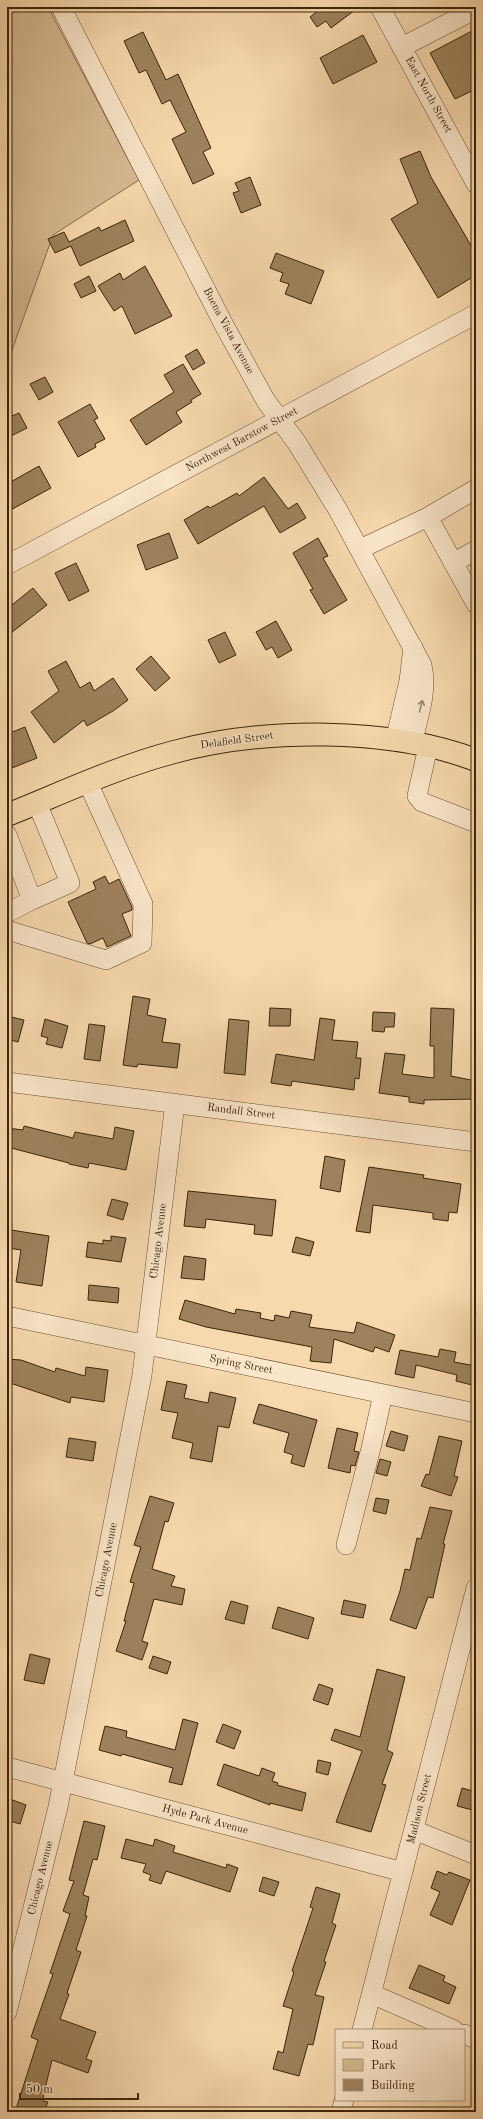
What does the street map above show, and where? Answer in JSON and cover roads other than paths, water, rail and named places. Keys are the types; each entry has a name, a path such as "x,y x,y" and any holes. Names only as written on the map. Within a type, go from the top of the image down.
{"main road":[{"name":"Delafield Street","path":"7,815 88,783 174,752 260,736 330,734 412,744 476,760"}],"street":[{"name":"Buena Vista Avenue","path":"61,7 225,327 266,401 334,503 413,645 422,665 425,678 424,694 412,744 418,796 422,802 476,823"},
{"name":"East North Street","path":"380,7 402,47 471,162 476,184"},
{"path":"402,47 476,9"},
{"name":"Northwest Barstow Street","path":"7,565 476,314"},
{"path":"360,549 428,517 476,489"},
{"path":"428,517 476,604"},
{"path":"454,563 476,550"},
{"path":"7,930 106,960 142,943 143,904 88,783"},
{"path":"7,913 70,883 37,803"},
{"path":"7,835 32,900"},
{"name":"Randall Street","path":"7,1082 476,1142"},
{"name":"Chicago Avenue","path":"7,2012 64,1782 142,1375 175,1103"},
{"name":"Spring Street","path":"7,1316 476,1413"},
{"path":"346,1546 383,1394"},
{"name":"Madison Street","path":"362,2029 476,1588"},
{"name":"Hyde Park Avenue","path":"7,1767 280,1841 403,1872"},
{"path":"414,1830 476,1855"},
{"path":"372,1994 452,2029"},
{"path":"465,2034 476,2039"},
{"path":"341,2112 344,2101"}]}
